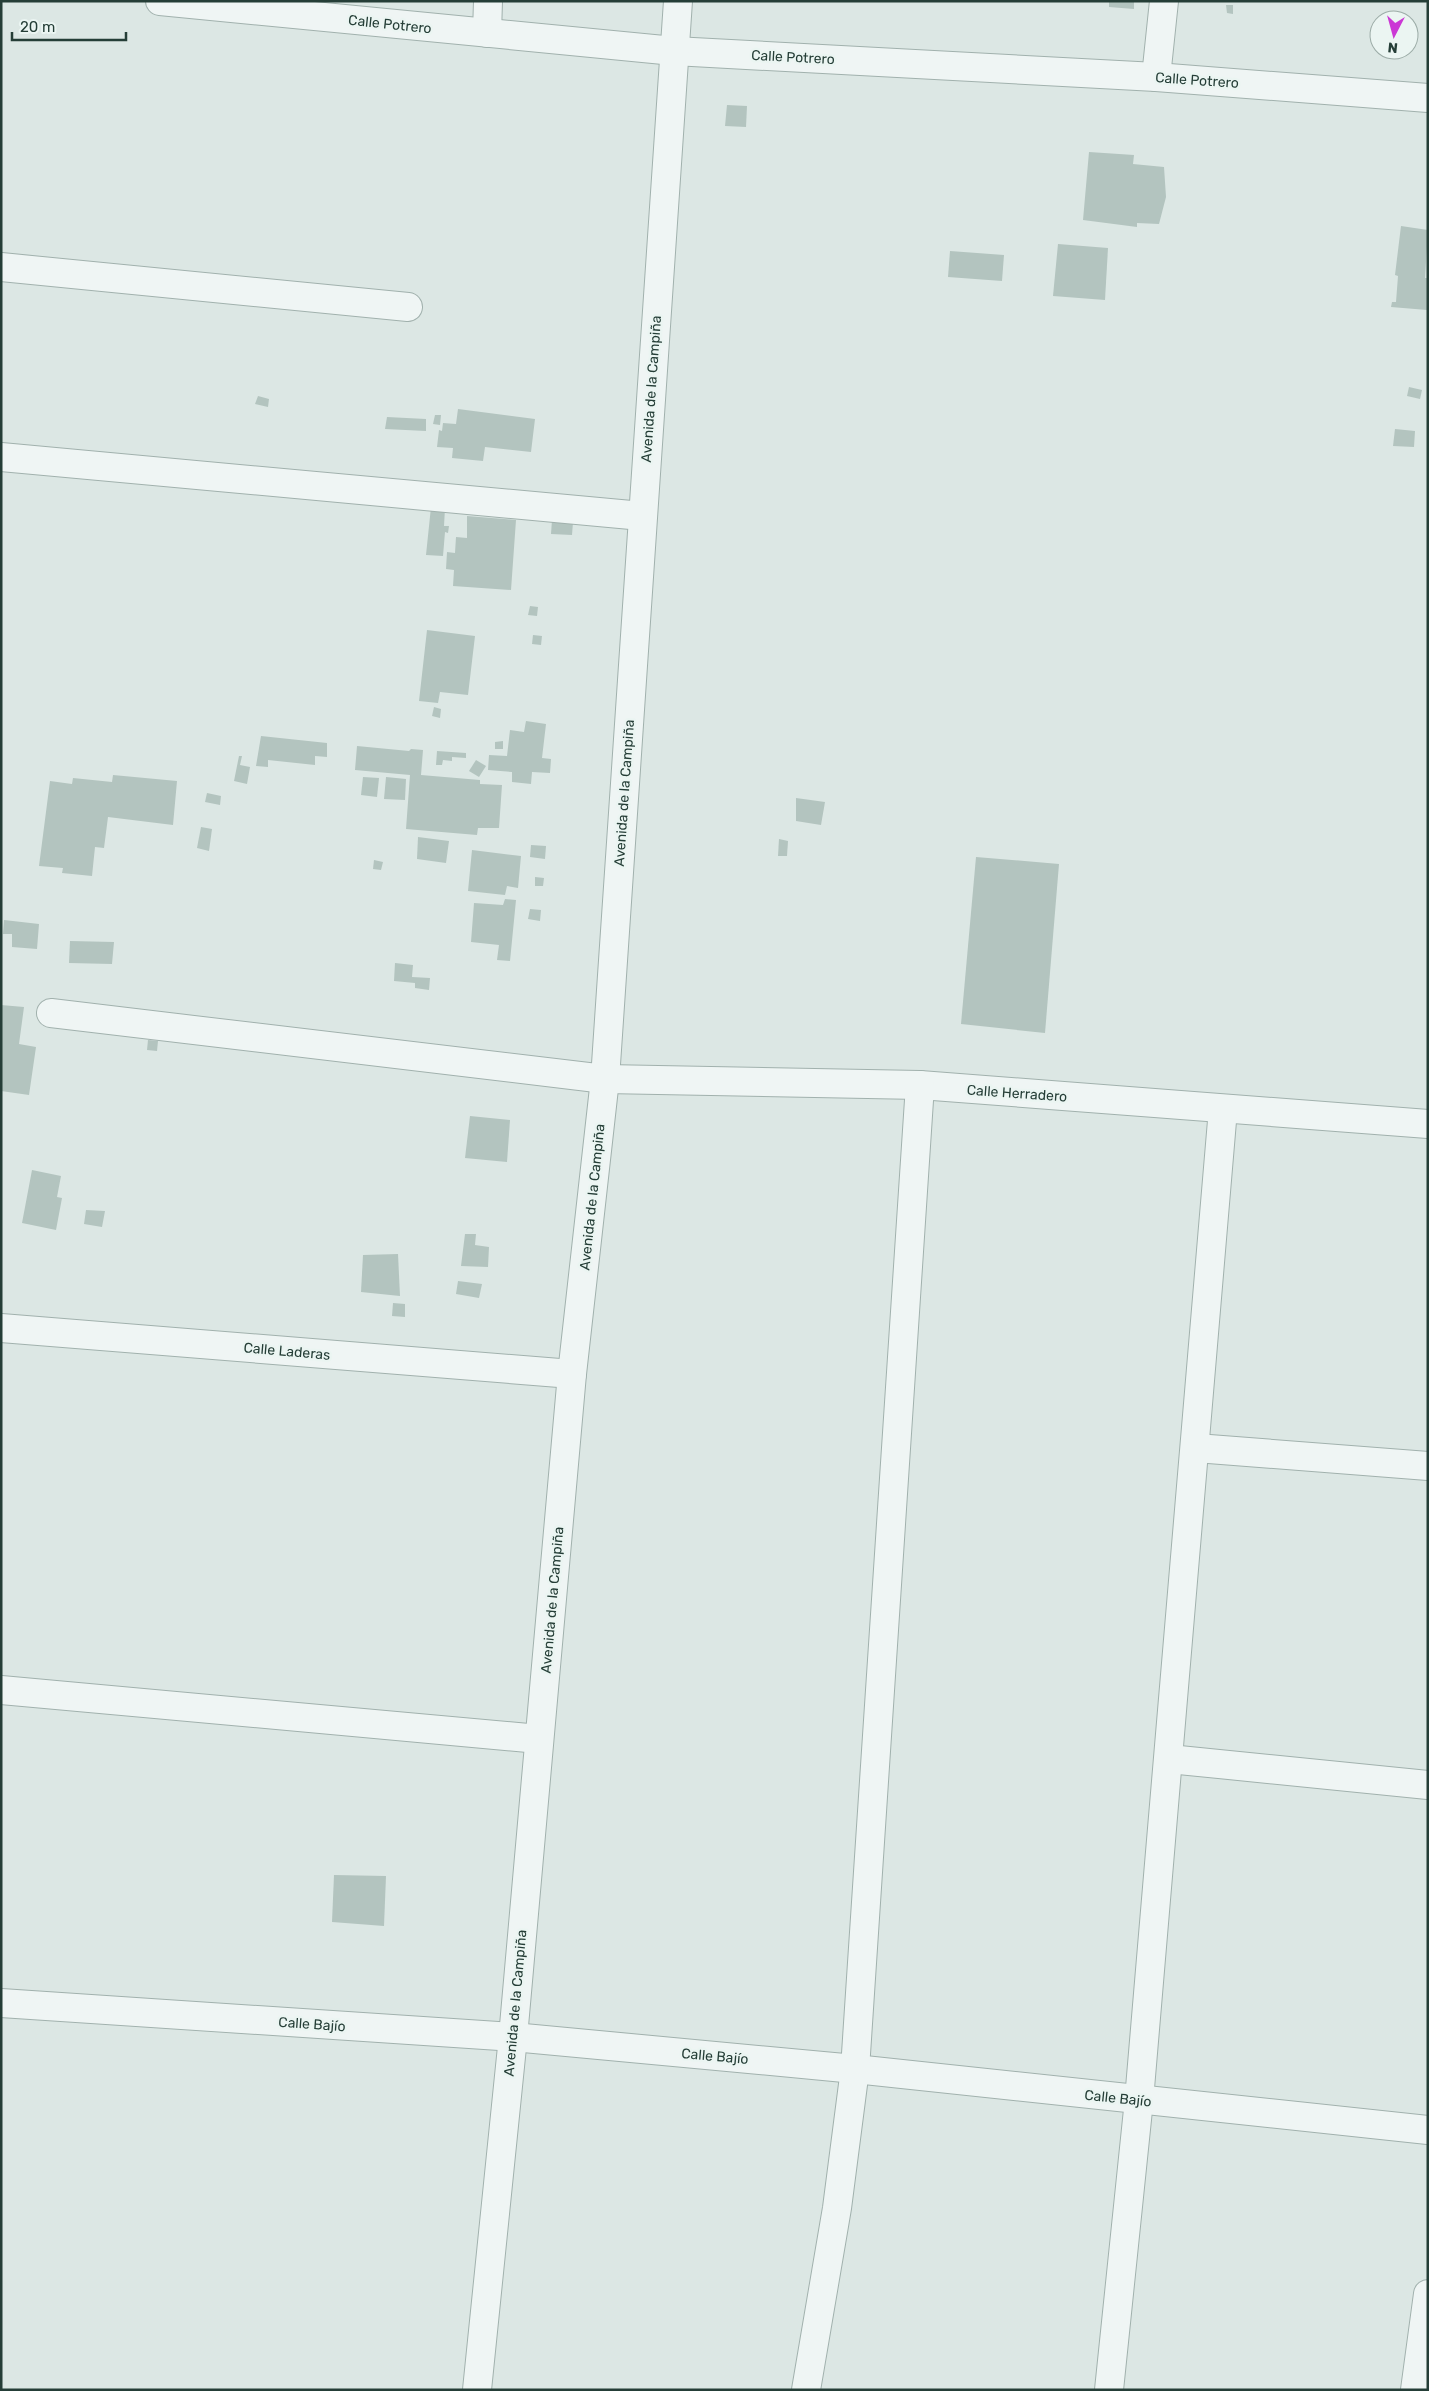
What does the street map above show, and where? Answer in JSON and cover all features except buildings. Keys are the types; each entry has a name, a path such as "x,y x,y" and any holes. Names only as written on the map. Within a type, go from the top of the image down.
{"street":[{"name":"Calle Potrero","path":"160,1 269,6 487,33 674,51 1156,77 1428,98"},
{"path":"487,33 488,1"},
{"name":"Avenida de la Campiña","path":"477,2390 513,2037 572,1374 605,1079 678,1"},
{"path":"1156,77 1164,1"},
{"path":"1,267 408,307"},
{"path":"1,457 642,516"},
{"name":"Calle Herradero","path":"51,1013 605,1079 920,1085 1428,1124"},
{"path":"806,2390 837,2208 855,2069 920,1085"},
{"path":"1109,2390 1139,2100 1196,1448 1223,1109"},
{"name":"Calle Laderas","path":"1,1328 572,1374"},
{"path":"1196,1448 1428,1466"},
{"path":"1,1690 539,1740"},
{"path":"1169,1759 1428,1785"},
{"name":"Calle Bajío","path":"1,2003 513,2037 855,2069 1428,2130"},
{"path":"1415,2390 1428,2294"}]}
